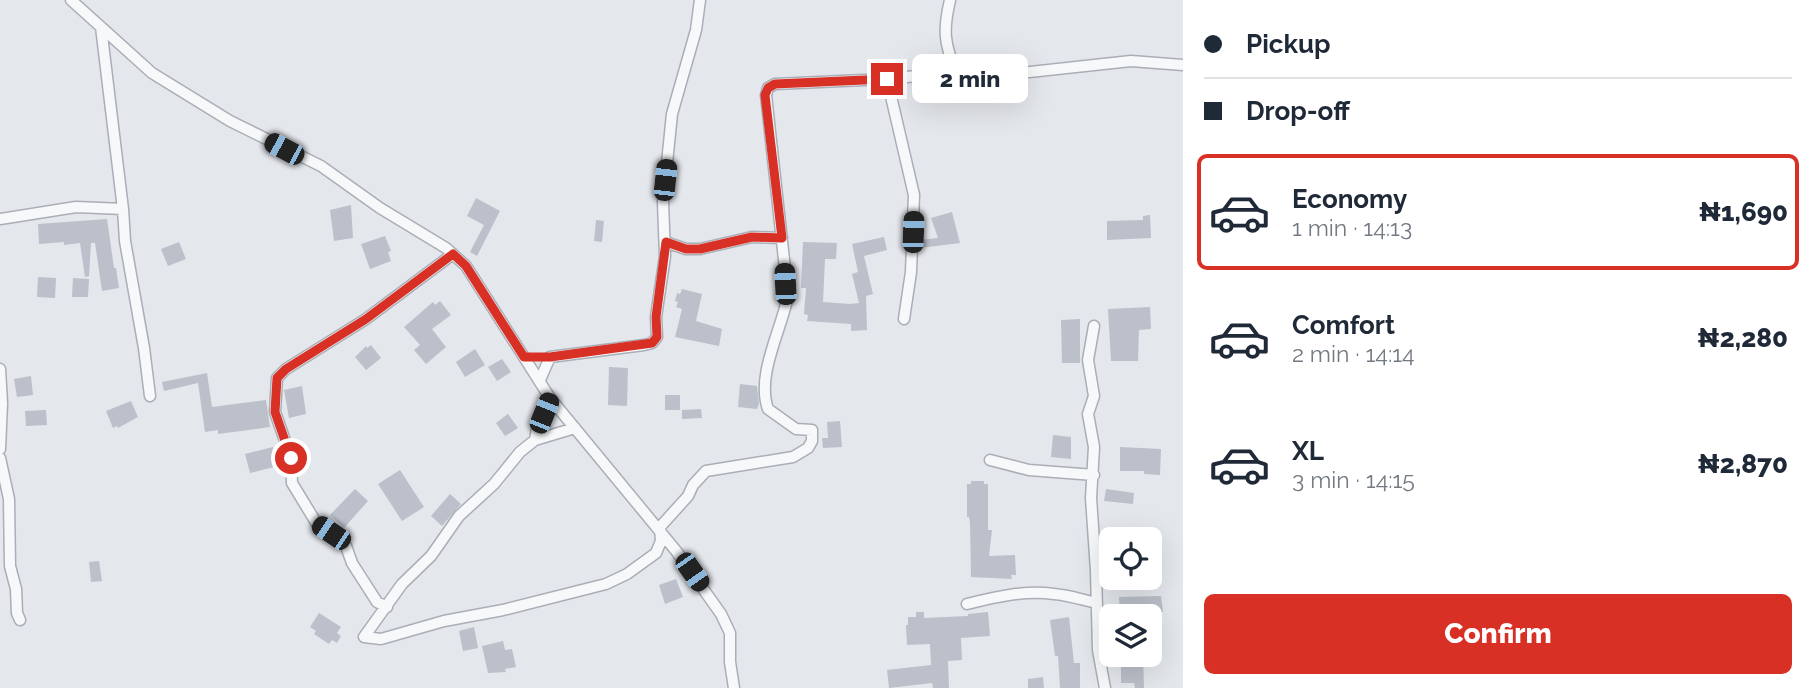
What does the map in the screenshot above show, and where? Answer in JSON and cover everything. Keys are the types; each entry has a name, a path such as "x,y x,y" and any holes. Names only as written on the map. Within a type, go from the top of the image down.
{"street":[{"path":"71,0 152,73 230,121 321,166 380,208 453,254 466,266 550,398 660,532 721,614 730,633 730,662 734,688"},
{"path":"524,357 550,357 652,343 657,337 656,317 666,242 663,202 672,114 696,30 700,0"},
{"path":"950,0 944,25 946,49 956,72"},
{"path":"101,27 125,241 150,396"},
{"path":"575,428 535,440 520,452 494,484 459,516 431,556 402,584 364,637 381,639 444,621 503,610 606,584 627,574 656,553 661,541 660,527 688,496 705,471 793,457 808,448 813,430 796,429 768,409 764,388 772,346 788,296 765,95 768,88 775,84 887,79 956,72 974,78 1131,61 1183,65"},
{"path":"887,79 914,195 911,272 904,319"},
{"path":"0,219 76,207 123,209"},
{"path":"666,242 686,249 700,249 752,237 782,238"},
{"path":"387,607 377,603 352,563 346,547 317,524 292,483 291,458 275,412 277,378 286,369 408,290 453,254"},
{"path":"1094,326 1088,360 1094,396 1088,414 1094,447 1091,498 1098,650 1105,688"},
{"path":"540,380 550,357"},
{"path":"0,369 0,449"},
{"path":"535,440 537,428 550,398"},
{"path":"0,458 9,499 5,553 16,589 16,613 20,620"},
{"path":"990,460 1029,470 1094,475"},
{"path":"967,604 1000,596 1030,593 1053,594 1097,603"}],"building":[{"path":"476,198 500,211 477,256 470,252 484,225 467,216"},
{"path":"351,205 353,238 334,241 330,210"},
{"path":"952,212 960,243 920,248 920,240 938,238 931,218"},
{"path":"1150,215 1151,238 1107,240 1107,221 1143,220 1143,216"},
{"path":"107,219 119,288 102,291 95,243 91,243 89,276 85,277 80,243 39,244 38,224"},
{"path":"596,220 604,221 602,242 594,241"},
{"path":"385,236 391,251 388,252 391,261 370,269 361,244"},
{"path":"884,237 887,250 864,256 873,294 866,296 867,330 851,331 851,324 807,321 808,315 804,314 806,288 801,288 803,242 837,243 836,259 825,259 823,302 850,304 859,303 852,274 858,272 852,244"},
{"path":"179,242 186,259 168,266 161,249"},
{"path":"38,277 56,278 55,298 37,297"},
{"path":"73,278 89,279 88,297 72,297"},
{"path":"682,289 702,294 696,321 722,329 719,346 675,337 682,309 676,307 678,302 675,301 677,293 680,294"},
{"path":"440,301 451,315 432,329 446,347 426,364 414,350 420,345 404,327 433,302 435,305"},
{"path":"1150,307 1151,329 1139,330 1138,361 1111,361 1108,309"},
{"path":"1080,319 1080,363 1062,363 1061,320"},
{"path":"371,345 381,358 366,370 355,357 366,346 367,348"},
{"path":"475,349 485,365 465,377 456,362"},
{"path":"502,359 511,372 497,381 488,367"},
{"path":"609,367 628,368 627,406 608,405"},
{"path":"207,373 212,407 266,400 270,427 218,434 218,430 205,432 198,383 164,391 162,382"},
{"path":"31,376 33,395 17,397 14,379"},
{"path":"740,384 757,386 757,409 738,407"},
{"path":"302,386 306,414 289,418 284,390"},
{"path":"665,395 680,395 680,410 665,410"},
{"path":"131,401 138,417 113,428 106,411"},
{"path":"701,409 702,418 682,419 682,410"},
{"path":"46,410 47,425 26,426 25,411"},
{"path":"508,414 518,428 505,436 496,423"},
{"path":"840,421 842,447 823,448 822,438 828,438 827,422"},
{"path":"1053,435 1071,437 1071,459 1051,457"},
{"path":"273,447 278,466 250,473 245,454"},
{"path":"1120,447 1161,449 1160,475 1144,474 1144,471 1120,471"},
{"path":"400,470 424,507 402,521 378,484"},
{"path":"971,481 984,481 984,484 988,484 988,530 992,530 989,556 1015,555 1016,575 1011,575 1012,579 971,577 967,484 971,484"},
{"path":"355,489 368,501 344,528 330,515"},
{"path":"1106,489 1134,493 1133,504 1104,501"},
{"path":"450,494 461,504 442,526 431,516"},
{"path":"99,561 102,581 91,582 89,562"},
{"path":"676,579 683,597 665,604 659,585"},
{"path":"1161,596 1162,604 1119,604 1119,597"},
{"path":"916,612 924,612 924,618 968,616 988,612 990,636 961,638 962,660 948,661 949,688 933,688 932,683 889,688 887,670 931,665 930,644 907,645 908,617 916,617"},
{"path":"319,613 341,627 337,633 341,636 337,643 332,640 329,644 314,634 316,631 310,627"},
{"path":"1069,617 1074,663 1080,663 1080,688 1060,688 1058,656 1055,656 1050,620"},
{"path":"474,627 478,648 463,651 459,631"},
{"path":"503,641 505,650 512,649 516,667 505,669 506,672 488,673 482,646"},
{"path":"1121,667 1143,667 1144,688 1135,688 1134,683 1121,683"},
{"path":"1043,677 1044,688 1028,688 1028,679"}],"route":[{"path":"291,458 275,412 277,378 286,369 408,290 453,254 466,266 524,357 550,357 652,343 657,337 656,317 666,242 686,249 700,249 752,237 782,238 765,95 768,88 775,84 887,79"}]}
